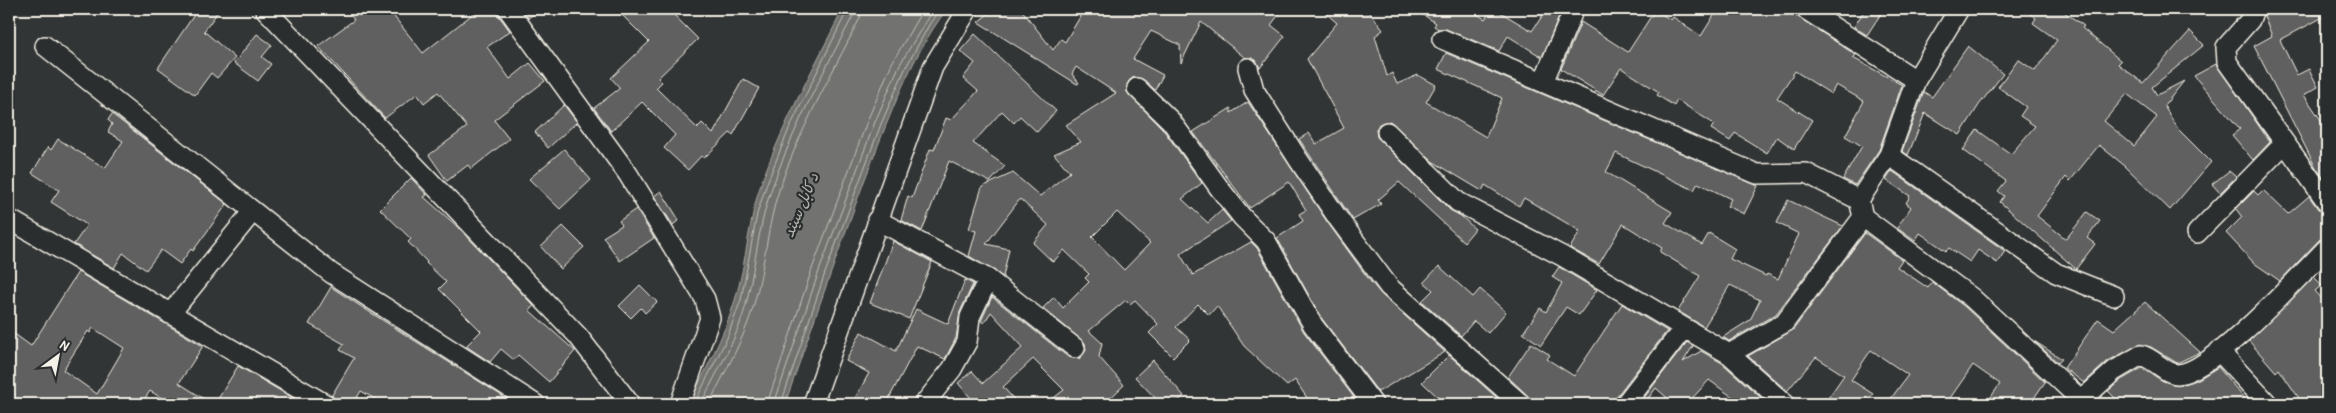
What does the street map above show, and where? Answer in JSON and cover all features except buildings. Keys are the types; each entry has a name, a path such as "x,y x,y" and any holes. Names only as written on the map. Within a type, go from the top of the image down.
{"street":[{"path":"265,9 578,336 630,404"},
{"path":"508,9 628,174 705,298 710,318 680,404"},
{"path":"813,404 933,67 968,9"},
{"path":"1543,82 1574,9"},
{"path":"1805,9 1916,80"},
{"path":"1729,354 1784,323 1861,208 1889,155 1916,80 1959,9"},
{"path":"2254,9 2250,20 2226,48 2228,62 2327,202"},
{"path":"1442,39 1757,174 1806,174 1861,208 1972,298 2078,402 2114,371 2141,355 2152,358 2167,372 2179,374 2199,366 2236,340 2327,248"},
{"path":"45,46 332,273 534,404"},
{"path":"1248,68 1254,90 1298,159 1337,217 1389,287 1520,404"},
{"path":"1137,88 1172,121 1220,189 1242,217 1266,241 1313,325 1373,404"},
{"path":"1387,132 1458,202 1562,256 1683,329 1729,354 1785,404"},
{"path":"2197,233 2285,143"},
{"path":"1889,155 2056,273 2114,296"},
{"path":"170,314 253,211"},
{"path":"9,219 326,404"},
{"path":"877,220 988,279 1075,348"},
{"path":"924,404 952,369 967,342 970,317 988,279"},
{"path":"1625,404 1683,329"},
{"path":"2219,352 2268,404"}],"water":[{"name":"د کابل سيند","path":"843,9 947,9 921,48 900,91 844,235 785,404 689,404 731,314 762,181 800,94"}]}
